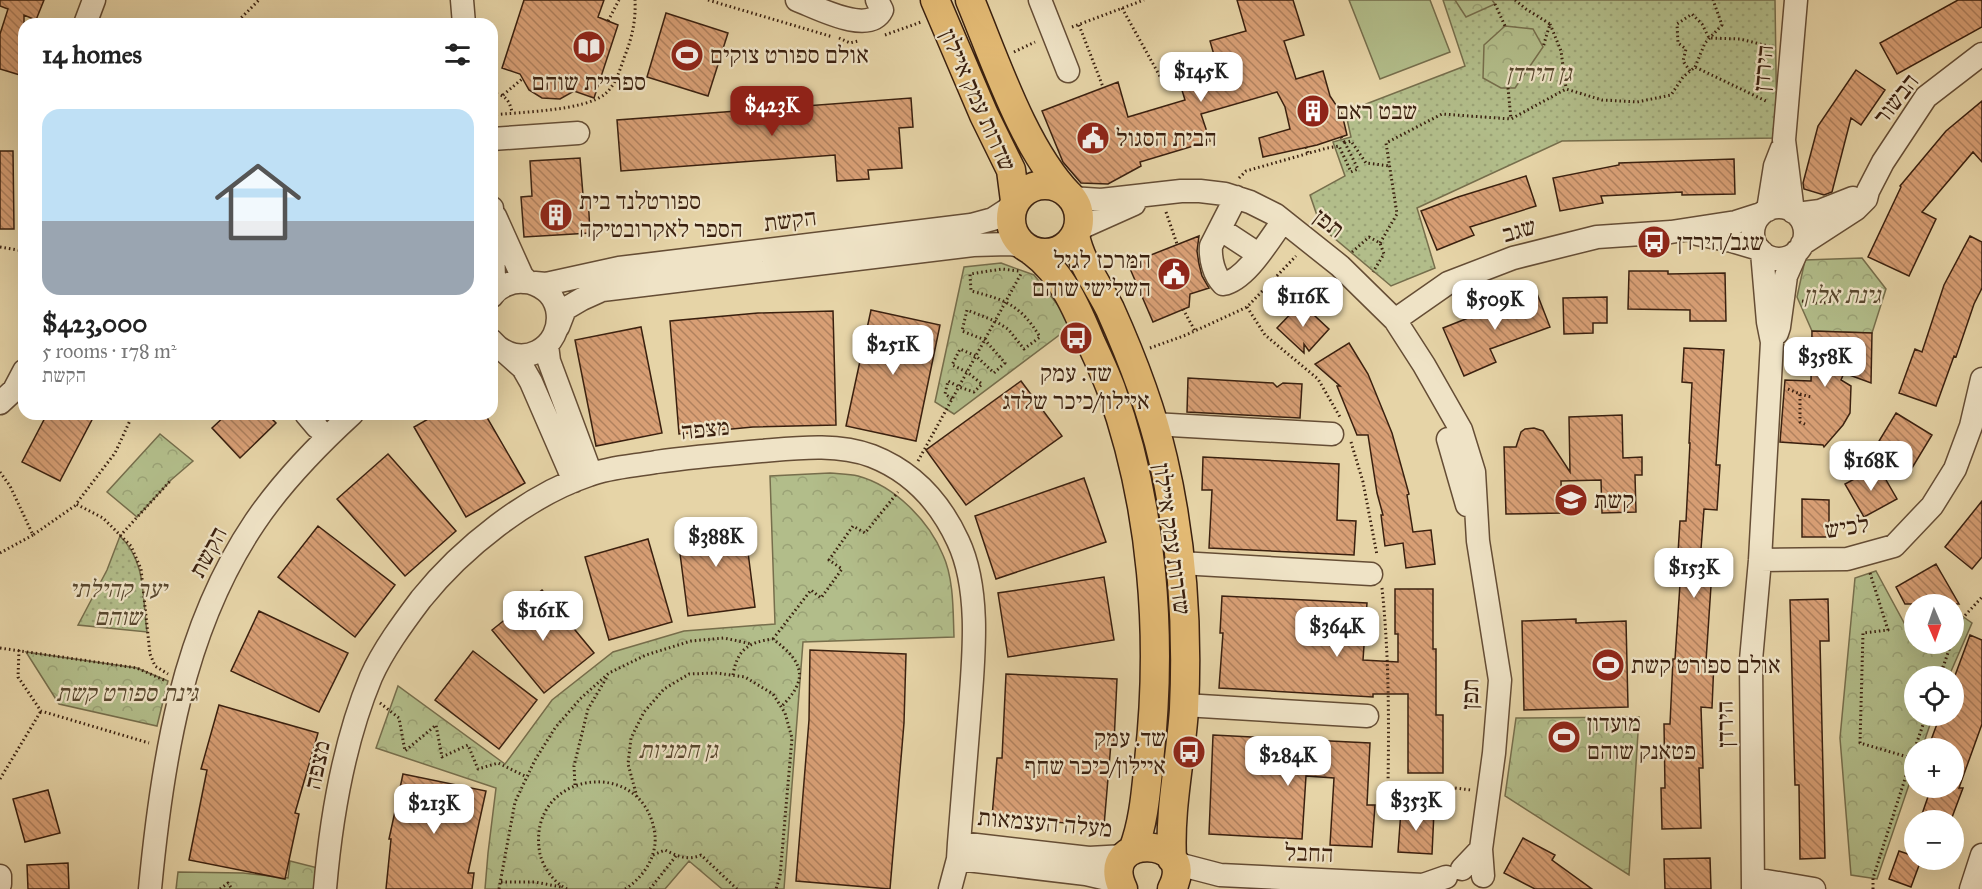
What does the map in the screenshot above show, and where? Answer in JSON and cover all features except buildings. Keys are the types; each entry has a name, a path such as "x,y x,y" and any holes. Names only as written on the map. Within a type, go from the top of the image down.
{"main road":[{"name":"שדרות עמק איילון","path":"935,0 984,115 1011,170 1014,203"},
{"name":"שדרות עמק איילון","path":"970,0 1028,135 1046,167 1070,196"},
{"path":"1045,185 1057,187 1070,196 1076,205 1079,217 1071,242 1062,250 1050,254 1028,249 1014,237 1010,224 1014,203 1022,193 1033,187 1045,185"},
{"name":"שדרות עמק איילון","path":"1076,232 1077,248 1109,308 1139,378 1163,460 1172,508 1180,563 1185,632 1184,705 1171,842 1173,875"},
{"name":"שדרות עמק איילון","path":"1028,249 1044,260 1059,279 1082,321 1111,388 1134,467 1149,551 1155,633 1153,707 1141,824 1124,875"},
{"path":"1124,875 1142,846 1152,846 1165,851 1173,875"}],"street":[{"path":"87,18 94,0"},
{"path":"462,0 464,18"},
{"path":"797,0 851,20 864,21 873,20 879,16 882,10 877,0"},
{"path":"1040,0 1068,71"},
{"name":"הירדן","path":"1765,212 1775,166 1784,140 1796,0"},
{"name":"הבשור","path":"1800,248 1856,209 1866,199 1883,162 1926,98 1982,54"},
{"path":"498,139 578,133"},
{"name":"הירדן","path":"1784,140 1795,213"},
{"name":"תפן","path":"1070,196 1101,200 1181,191 1230,196 1250,202 1276,216 1340,266 1395,320 1461,430 1474,472 1478,541 1500,680 1494,753 1481,849 1453,882"},
{"path":"1795,213 1804,228 1800,248 1790,256 1782,258 1773,258 1761,251 1753,235 1756,220 1765,212 1783,207 1795,213 1820,211 1868,191"},
{"name":"תפן","path":"1076,232 1117,210 1161,195"},
{"path":"1230,196 1210,254 1217,278 1223,284 1232,282 1244,272 1283,221"},
{"name":"הקשת","path":"498,290 509,283 546,284 619,268 971,225 993,219 1014,203"},
{"name":"שגב","path":"1395,320 1448,284 1513,258 1597,237 1671,232 1736,222 1765,212"},
{"path":"498,222 522,276 548,292 555,303 559,317 549,361 582,477"},
{"path":"1220,229 1258,254"},
{"name":"שגב","path":"1671,232 1691,233 1732,241 1761,251"},
{"name":"הקשת","path":"553,336 565,309 602,290 973,244 1009,244 1028,249"},
{"name":"הירדן","path":"1772,342 1779,327 1786,276 1800,248"},
{"name":"הירדן","path":"1754,884 1751,660 1760,560 1772,342 1761,251"},
{"path":"498,347 514,355 528,355 538,352 553,336"},
{"path":"498,348 523,369 582,477"},
{"name":"לכיש","path":"1760,560 1847,560 1894,546 1932,506 1955,469 1971,426 1982,379"},
{"path":"0,403 14,390 18,382"},
{"name":"הקשת","path":"135,889 144,803 154,744 169,678 196,602 226,542 243,514 317,420"},
{"name":"הקשת","path":"150,889 161,796 179,695 209,608 221,581 255,522 294,472 346,420"},
{"path":"1153,424 1332,434"},
{"name":"מצפה","path":"325,889 338,788 354,724 372,675 398,631 423,597 463,556 502,521 548,493 582,477 697,456 813,447 871,456 898,469 927,490 946,516 960,543 970,578 973,664 958,851 950,889"},
{"path":"1180,563 1371,573"},
{"path":"1184,705 1367,716"},
{"name":"מעלה העצמאות","path":"958,851 1089,858 1124,875"},
{"path":"1971,889 1982,855"},
{"name":"החבל","path":"1173,875 1199,870 1269,884 1453,882"},
{"path":"0,876 0,884"},
{"path":"1754,884 1814,889"}],"path":[{"path":"241,18 259,0"},
{"path":"608,21 619,0"},
{"path":"498,114 583,105 605,94 618,76 631,41 636,19 635,0"},
{"path":"708,0 817,33"},
{"path":"1098,17 1144,0"},
{"path":"1515,0 1550,24 1561,51 1566,89"},
{"path":"1380,243 1397,214 1386,142 1442,114 1511,119 1566,89 1602,100 1637,102 1671,95 1683,78 1695,67 1705,43 1722,25 1713,0"},
{"path":"1495,4 1505,26"},
{"path":"1122,8 1162,80 1180,84"},
{"path":"1690,71 1683,61 1686,49 1678,43 1677,24 1692,14 1702,24 1709,38"},
{"path":"1543,47 1550,24"},
{"path":"1079,25 1103,87"},
{"path":"1709,38 1740,39 1766,46"},
{"path":"1695,67 1787,111"},
{"path":"503,95 522,79"},
{"path":"1508,88 1511,119"},
{"path":"498,94 503,95 510,102 512,113"},
{"path":"1230,196 1246,171 1339,146 1351,172 1358,169 1341,137"},
{"path":"1345,142 1351,141 1366,163 1390,166"},
{"path":"1306,147 1308,153"},
{"path":"1161,195 1176,244"},
{"path":"1340,266 1351,252 1369,237 1380,243 1384,254 1363,289"},
{"path":"1147,350 1247,308 1309,242"},
{"path":"0,247 18,250"},
{"path":"773,639 811,590 821,598 842,569 829,560 853,526 865,533 909,478 952,399 959,387 967,372 976,356 985,340 995,321 1006,301 1022,271 1002,269 970,274 971,291 1006,301 1028,318 1040,338 1024,349 1008,329 995,321 967,310 962,331 985,340 1005,363 994,373 976,356 960,349 952,365 967,372 982,384 974,392 959,387 948,381 945,394 952,399"},
{"path":"1783,298 1821,304 1833,300"},
{"path":"1183,309 1194,331"},
{"path":"1770,381 1811,397"},
{"path":"1800,394 1800,422 1807,425"},
{"path":"0,553 33,535 76,504 115,453 130,420"},
{"path":"0,472 10,486 33,535"},
{"path":"120,536 171,480"},
{"path":"76,504 103,518 131,546 141,569 150,654 155,666 169,678"},
{"path":"1864,555 1888,630 1863,633 1860,743 1904,756"},
{"path":"1964,617 1982,597"},
{"path":"500,889 515,802 535,760 555,728 580,699 609,673 646,655 691,641 724,638 752,644"},
{"path":"732,675 735,663 742,651 757,641 773,639 789,651 799,667 798,684 793,695 781,707"},
{"path":"0,648 137,668 169,678"},
{"path":"19,650 18,678 41,711 154,744"},
{"path":"575,785 574,766 588,709 609,673"},
{"path":"637,797 628,764 631,738 644,712 664,689 689,675 716,673 745,677 773,694 785,713 792,738 780,876 776,889"},
{"path":"366,692 399,718 405,751 436,725 442,756 468,745 478,769 498,763 527,777"},
{"path":"0,779 41,711"},
{"path":"1874,889 1873,878 1904,780"},
{"path":"565,888 550,874 542,859 538,841 540,824 548,807 560,794 575,785 591,781 608,782 624,787 647,809 653,824 655,839 653,855 646,870 634,884 625,889"},
{"path":"653,855 664,850 676,856 692,859 701,855 737,889"},
{"path":"650,889 676,856"},
{"path":"501,882 535,882 565,888"},
{"path":"220,889 228,883 232,889"}],"green space":[{"path":"1349,0 1430,0 1450,52 1380,79"},
{"name":"גן הירדן","path":"1443,0 1775,0 1777,138 1562,141 1417,208 1435,268 1391,286 1321,227 1310,195 1345,176 1333,142 1351,137 1345,110 1465,66"},
{"path":"1455,0 1492,0 1495,4 1466,17"},
{"path":"1505,26 1533,29 1543,47 1515,88 1501,88 1483,78 1484,45"},
{"name":"גינת אלון","path":"1862,258 1886,289 1872,333 1812,331 1797,297 1805,260"},
{"path":"1001,263 1034,275 1065,314 1070,327 954,414 935,402 964,267"},
{"path":"160,434 193,461 171,480 137,517 107,492"},
{"name":"גן חמניות","path":"830,473 858,476 872,481 897,496 920,518 937,542 947,564 952,596 954,637 803,642 784,889 722,889 689,861 665,889 485,889 496,788 376,748 398,686 505,764 552,700 613,652 684,631 775,624 770,476"},
{"name":"יער קהילתי שוהם","path":"120,536 129,546 139,569 147,632 78,625 107,570"},
{"path":"1876,571 1904,623 1904,654 1959,654 1953,666 1904,666 1904,726 1930,726 1925,738 1904,738 1904,798 1877,879 1851,875 1840,738 1855,578"},
{"path":"1964,617 1972,623 1964,641"},
{"name":"גינת ספורט קשת","path":"26,652 137,668 168,681 157,726 59,704"},
{"path":"1639,717 1629,875 1505,796 1516,718"},
{"path":"290,861 322,869 319,889 176,889 178,872 243,873 288,878"}],"place":[{"name":"ספריית שוהם","path":"589,47"},
{"name":"אולם ספורט צוקים","path":"687,55"},
{"name":"שבט ראם","path":"1313,111"},
{"name":"הבית הסגול","path":"1093,138"},
{"name":"ספורטלנד בית הספר לאקרובטיקה","path":"556,215"},
{"name":"שגב/הירדן","path":"1654,242"},
{"name":"המרכז לגיל השלישי שוהם","path":"1174,274"},
{"name":"שד. עמק איילון/כיכר שלדג","path":"1076,338"},
{"name":"קשת","path":"1571,500"},
{"name":"אולם ספורט קשת","path":"1608,665"},
{"name":"מועדון פטאנק שוהם","path":"1564,737"},
{"name":"שד. עמק איילון/כיכר שחף","path":"1189,752"}]}
